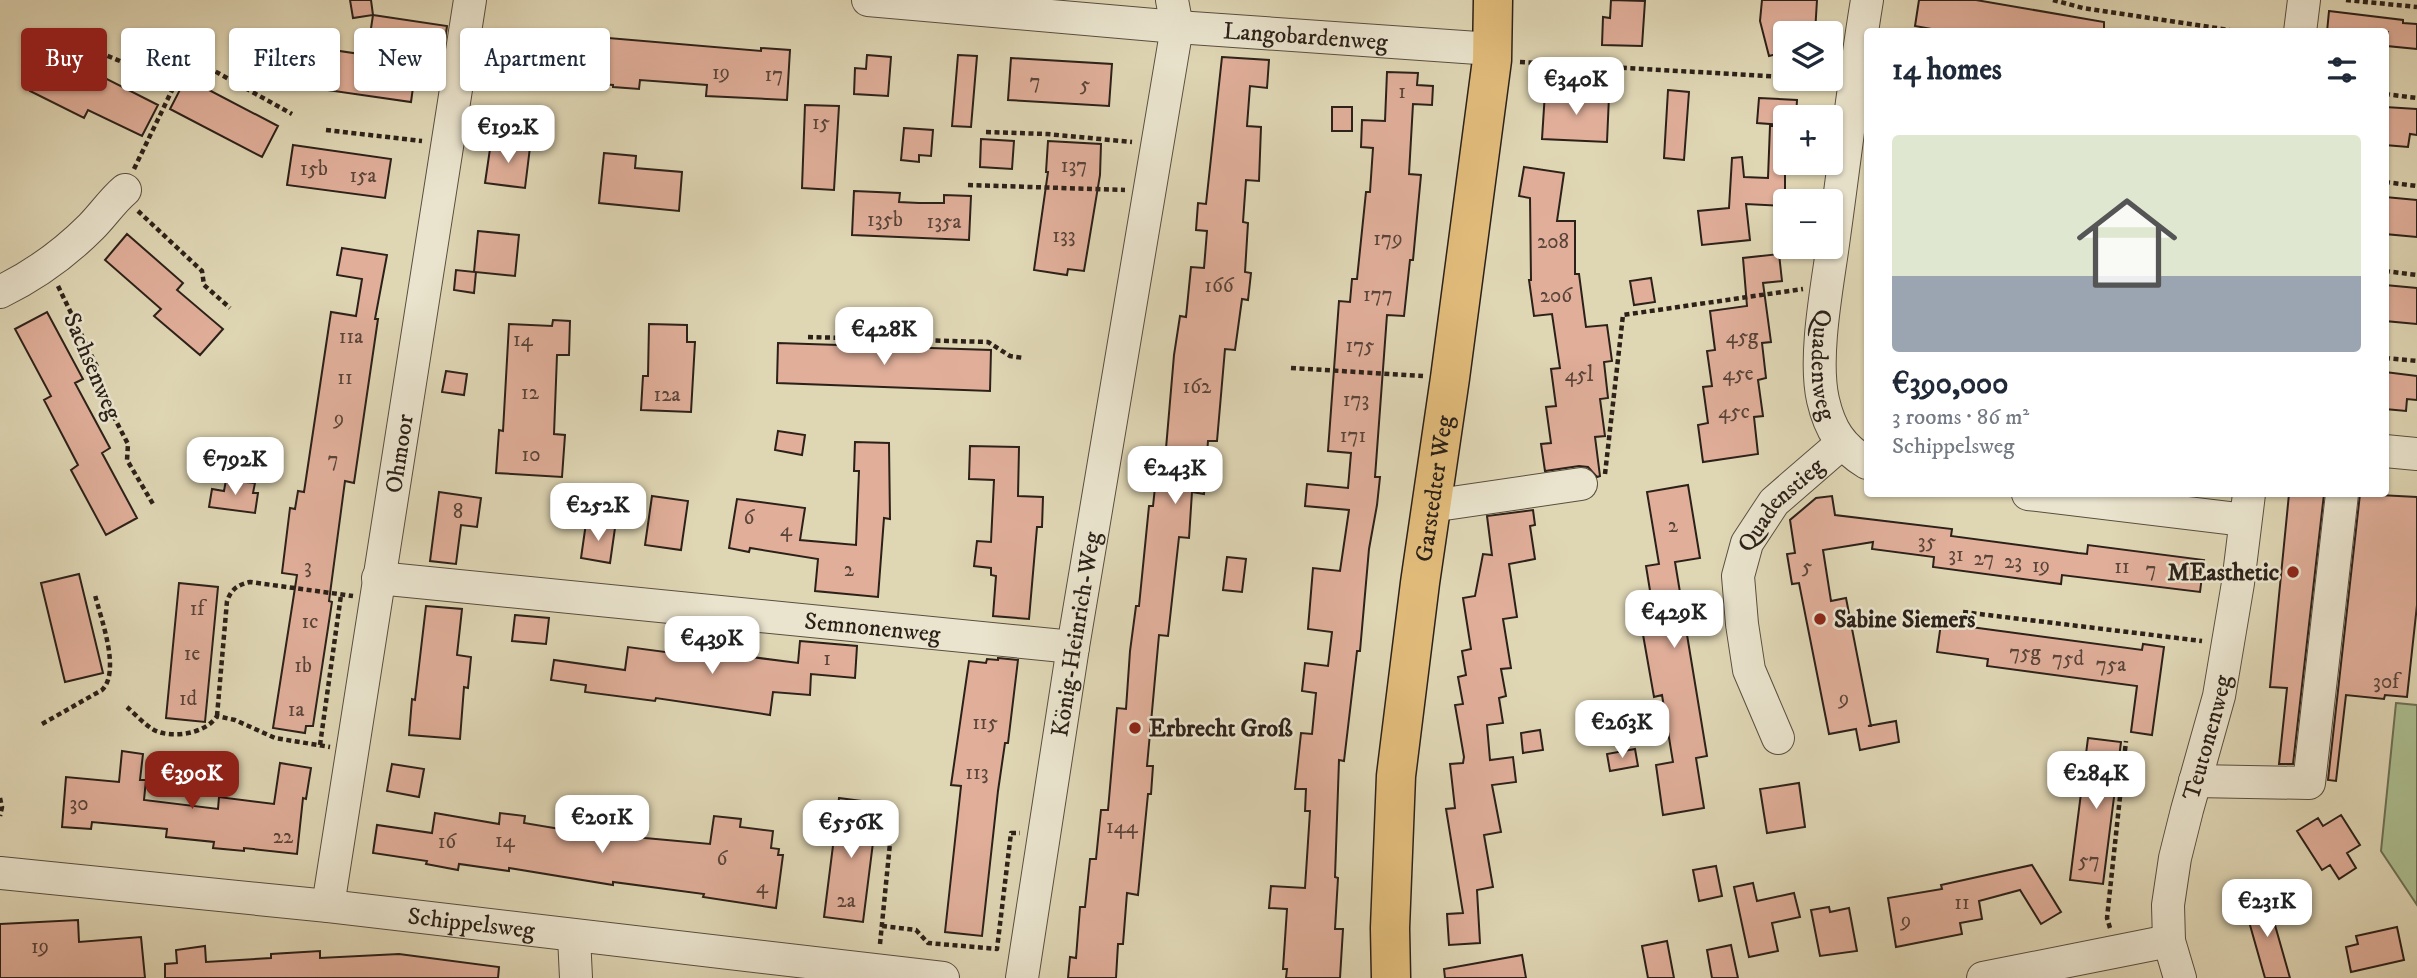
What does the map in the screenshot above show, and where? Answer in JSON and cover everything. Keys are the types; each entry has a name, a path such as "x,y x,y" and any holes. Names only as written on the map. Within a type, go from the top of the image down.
{"main road":[{"name":"Garstedter Weg","path":"1391,978 1390,928 1396,776 1492,54 1493,0"}],"street":[{"name":"Ohmoor","path":"328,906 470,0"},
{"name":"Langobardenweg","path":"868,0 1175,14 1492,54"},
{"name":"Quadenweg","path":"1864,461 1841,444 1823,401 1820,377 1828,285 1867,0"},
{"path":"2300,28 2304,0"},
{"name":"König-Heinrich-Weg","path":"1021,978 1175,14"},
{"path":"0,292 47,264 90,228 122,192"},
{"name":"Quadenstieg","path":"1778,738 1749,670 1738,576 1747,543 1774,502 1841,444"},
{"path":"2389,451 2417,454"},
{"path":"1431,506 1593,479"},
{"path":"2079,497 2247,507"},
{"path":"2195,780 2309,783 2342,497"},
{"name":"Teutonenweg","path":"2180,978 2169,941 2168,905 2175,858 2219,696 2229,644 2247,507"},
{"name":"Semnonenweg","path":"376,589 1073,647"},
{"name":"Schippelsweg","path":"0,873 328,906 943,978"},
{"path":"574,936 576,978"},
{"path":"1983,978 2169,941"}],"path":[{"path":"2053,0 2083,8 2216,28"},
{"path":"2346,0 2417,7"},
{"path":"1492,54 1773,76"},
{"path":"215,71 292,114"},
{"path":"172,91 122,192 202,271 204,285 229,308"},
{"path":"2389,94 2417,98"},
{"path":"326,130 446,144"},
{"path":"986,132 1047,134 1156,144"},
{"path":"2389,182 2417,186"},
{"path":"968,186 1149,190"},
{"name":"Sachsenweg","path":"47,264 99,369 94,379 128,444 127,460 153,505"},
{"path":"2389,272 2417,275"},
{"path":"1593,479 1623,316 1828,285"},
{"path":"808,337 988,342 1010,356 1024,358"},
{"path":"2389,358 2417,361"},
{"path":"1291,369 1450,377"},
{"path":"127,707 155,731 190,734 212,723 217,716 227,601 231,590 239,585 250,582 341,595 376,589"},
{"path":"42,724 108,684 110,660 95,595"},
{"path":"320,745 341,595"},
{"path":"1963,612 2229,644"},
{"path":"217,716 236,720 275,738 351,751"},
{"path":"2117,951 2107,918 2126,741"},
{"path":"0,798 0,816"},
{"path":"878,971 893,813"},
{"path":"882,926 916,930 928,943 997,949 1011,833 1046,833"}],"green space":[{"path":"2396,703 2417,705 2417,905 2381,851"}],"building":[{"path":"350,0 371,0 373,15 353,18"},
{"path":"1611,0 1645,1 1642,46 1602,45 1603,17 1610,18"},
{"path":"1762,0 1817,0 1816,21 1773,21 1773,55 1769,56 1760,21"},
{"path":"1919,0 1976,0 2104,22 2104,28 1915,26"},
{"path":"2329,11 2403,20 2403,23 2417,24 2417,49 2389,46 2389,28 2327,28"},
{"path":"373,15 447,26 446,33 446,28 371,28"},
{"path":"610,38 761,51 761,48 790,50 787,100 706,96 707,85 640,80 639,89 610,85"},
{"path":"340,51 354,53 354,91 413,91 411,102 334,91 340,91"},
{"path":"867,55 891,57 888,96 854,94 855,68 866,69"},
{"path":"958,55 977,56 971,127 952,126"},
{"path":"1222,57 1269,60 1267,88 1250,86 1247,126 1261,127 1259,181 1246,180 1243,222 1248,223 1245,272 1251,273 1248,300 1242,299 1235,350 1225,349 1217,441 1208,441 1204,494 1192,492 1189,538 1179,537 1168,636 1159,635 1147,766 1153,766 1151,794 1148,794 1138,895 1127,893 1123,944 1118,944 1116,978 1068,978 1070,957 1076,958 1080,907 1085,907 1090,859 1096,859 1101,810 1108,810 1117,708 1126,709 1130,651 1136,606 1139,606 1149,506 1153,506 1158,459 1165,460 1180,316 1186,317 1191,267 1204,268 1207,231 1196,230 1198,203 1206,204"},
{"path":"1011,58 1112,64 1109,106 1008,100"},
{"path":"1387,72 1418,73 1417,85 1433,86 1432,105 1413,104 1409,174 1421,175 1413,260 1410,260 1404,316 1387,315 1375,477 1380,477 1377,505 1369,549 1360,651 1357,651 1344,761 1339,760 1335,929 1343,929 1340,978 1286,978 1287,969 1283,969 1287,909 1269,908 1271,886 1305,888 1310,811 1305,811 1306,789 1295,789 1301,733 1312,734 1316,693 1302,691 1305,663 1328,666 1332,632 1308,629 1313,568 1340,571 1349,510 1305,506 1307,484 1348,488 1351,453 1328,451 1339,301 1350,302 1352,279 1357,279 1366,192 1370,192 1373,148 1361,147 1362,120 1385,121"},
{"path":"107,79 121,86 121,91 131,91 158,105 142,136 88,110 84,118 30,91 107,91"},
{"path":"1668,90 1689,92 1684,160 1664,158"},
{"path":"179,91 211,91 278,126 262,157 170,109"},
{"path":"1545,92 1609,96 1607,142 1542,139"},
{"path":"1759,98 1797,100 1797,105 1773,105 1773,124 1757,123"},
{"path":"805,105 839,106 834,190 802,188"},
{"path":"1332,107 1352,107 1352,131 1332,131"},
{"path":"2389,107 2417,109 2417,135 2410,134 2408,147 2389,145"},
{"path":"1770,126 1773,126 1773,175 1785,175 1785,189 1773,189 1773,205 1746,204 1750,240 1702,245 1698,211 1729,208 1732,158 1742,157 1744,177 1768,178"},
{"path":"904,128 933,130 931,156 919,155 919,162 901,160"},
{"path":"981,139 1014,141 1012,169 980,167"},
{"path":"1048,141 1101,144 1100,175 1084,271 1068,269 1067,275 1034,270 1048,172"},
{"path":"491,142 530,147 525,188 485,183"},
{"path":"293,145 391,159 385,198 287,185"},
{"path":"604,153 636,156 635,168 682,172 679,211 599,203"},
{"path":"1524,167 1564,173 1557,221 1575,221 1575,274 1579,274 1586,327 1607,325 1612,361 1604,362 1608,398 1600,399 1605,436 1595,437 1600,476 1597,477 1588,467 1545,471 1541,444 1551,443 1546,407 1556,406 1551,369 1560,368 1552,314 1534,316 1529,280 1530,198 1519,196"},
{"path":"854,191 900,193 899,202 919,203 944,203 944,195 971,196 969,240 852,235"},
{"path":"2389,197 2417,200 2417,237 2389,234"},
{"path":"478,231 519,235 515,276 476,272 474,293 454,290 456,270 474,272"},
{"path":"127,234 183,283 177,290 223,329 200,355 154,316 161,309 105,260"},
{"path":"342,248 387,255 375,319 378,319 354,483 345,481 329,601 332,602 313,726 306,726 305,733 273,728 297,575 282,573 290,508 295,509 298,491 304,492 331,312 356,316 362,279 337,275"},
{"path":"1773,255 1773,259 1780,259 1782,281 1763,283 1771,342 1762,343 1766,378 1758,380 1763,416 1754,417 1758,454 1703,462 1698,425 1708,423 1703,387 1712,386 1707,351 1715,350 1710,311 1747,306 1743,258"},
{"path":"1651,278 1655,302 1634,305 1630,281"},
{"path":"2389,285 2417,288 2417,324 2389,321"},
{"path":"47,312 83,379 75,383 110,448 102,453 137,518 106,535 71,470 78,465 44,400 51,396 15,329"},
{"path":"553,320 570,321 569,355 557,355 554,434 565,435 562,477 496,473 499,430 503,431 509,324 552,326"},
{"path":"649,324 687,325 687,342 695,342 691,412 641,410 643,376 648,376"},
{"path":"778,343 991,350 990,391 777,383"},
{"path":"446,371 467,374 464,395 442,392"},
{"path":"2389,372 2417,376 2417,400 2407,399 2406,411 2389,409"},
{"path":"778,431 805,435 802,455 775,450"},
{"path":"855,442 889,443 890,519 884,518 878,597 815,591 818,559 750,548 749,552 729,548 737,499 805,508 800,540 856,545 859,471 854,471"},
{"path":"970,446 1019,447 1018,496 1043,497 1042,527 1037,527 1029,619 993,616 996,576 991,575 991,568 974,566 977,541 991,542 994,480 969,479"},
{"path":"226,480 255,483 253,493 258,493 255,513 209,507 212,489 224,491"},
{"path":"1688,485 1700,558 1675,562 1707,756 1696,758 1704,808 1663,815 1656,765 1673,762 1662,695 1654,697 1639,612 1653,609 1646,566 1659,564 1647,492"},
{"path":"439,492 481,498 477,527 461,525 456,564 430,561"},
{"path":"652,496 688,501 681,550 645,545"},
{"path":"1832,496 1835,515 1952,529 1951,536 2087,554 2088,545 2204,560 2200,592 2062,575 2061,584 1933,567 1934,557 1872,549 1873,542 1823,550 1831,601 1846,598 1871,725 1896,721 1899,742 1860,750 1856,729 1829,734 1799,583 1792,584 1787,554 1795,553 1790,520 1816,498"},
{"path":"2289,497 2324,497 2293,764 2279,764 2287,688 2270,687"},
{"path":"2360,497 2417,497 2417,605 2407,697 2385,695 2384,699 2346,695 2336,781 2328,780"},
{"path":"1533,510 1535,525 1530,526 1535,559 1509,564 1517,617 1503,619 1511,668 1501,669 1506,696 1499,698 1503,723 1487,725 1490,760 1513,757 1516,782 1492,785 1501,832 1484,835 1493,887 1477,890 1480,943 1449,945 1447,914 1463,913 1446,809 1455,808 1450,764 1463,763 1464,757 1455,705 1463,704 1458,677 1466,675 1462,651 1471,649 1463,598 1475,596 1483,554 1492,555 1487,516"},
{"path":"586,523 615,528 610,563 581,558"},
{"path":"1227,557 1246,559 1242,592 1223,590"},
{"path":"79,574 103,673 65,682 41,583"},
{"path":"179,583 218,587 205,722 166,718"},
{"path":"426,606 462,609 457,655 471,657 468,688 464,687 460,739 409,735"},
{"path":"515,615 549,618 546,644 512,641"},
{"path":"1941,623 2142,650 2143,644 2164,647 2152,735 2131,732 2137,686 1987,666 1988,659 1937,652"},
{"path":"800,641 857,646 855,678 811,674 810,695 773,692 770,715 656,698 655,701 585,692 586,685 551,680 554,660 625,670 628,647 680,654 681,650 728,657 728,654 798,663"},
{"path":"987,659 1018,660 1008,743 1005,743 998,791 982,936 945,932 961,786 951,785 969,661 986,663"},
{"path":"1540,730 1543,750 1523,753 1521,733"},
{"path":"2088,738 2121,742 2103,884 2070,880"},
{"path":"1635,749 1638,766 1610,771 1607,754"},
{"path":"122,751 143,754 140,780 146,780 144,800 218,809 219,797 274,804 280,763 311,768 306,799 303,798 297,854 244,848 244,851 213,848 214,842 166,837 167,829 92,822 91,829 62,827 66,777 119,782"},
{"path":"392,764 424,769 419,797 387,791"},
{"path":"1799,783 1805,827 1767,833 1760,789"},
{"path":"839,798 878,803 863,922 824,917"},
{"path":"435,813 499,824 500,813 525,816 524,823 578,832 579,826 645,838 710,844 714,816 741,819 740,827 773,831 771,848 779,849 778,855 783,855 776,908 703,897 704,894 613,882 613,885 509,868 509,871 459,864 458,870 426,864 427,861 373,853 377,825 432,833"},
{"path":"2341,815 2360,845 2347,853 2356,868 2339,879 2330,865 2322,870 2297,831 2318,818 2323,826"},
{"path":"2032,865 2061,912 2041,924 2020,890 1979,901 1982,919 1960,923 1962,934 1896,947 1888,898 1942,889 1941,885"},
{"path":"1716,866 1722,896 1699,901 1693,870"},
{"path":"1753,883 1757,901 1794,893 1800,917 1772,923 1778,951 1749,957 1734,887"},
{"path":"2267,897 2290,978 2265,978 2244,904"},
{"path":"1829,907 1830,912 1849,908 1857,951 1820,956 1811,910"},
{"path":"78,920 79,942 141,937 145,978 0,978 0,924"},
{"path":"2397,927 2404,960 2351,972 2346,947 2358,944 2356,936"},
{"path":"1667,941 1674,978 1648,978 1642,946"},
{"path":"1731,945 1738,978 1712,978 1707,950"},
{"path":"205,946 206,962 271,958 271,954 320,951 320,958 399,954 499,967 498,978 165,978 165,964 177,963 176,950"},
{"path":"1522,955 1526,978 1445,978 1444,969"}],"place":[{"name":"MEasthetic","path":"2293,572"},
{"name":"Sabine Siemers","path":"1820,619"},
{"name":"Erbrecht Groß","path":"1135,728"}]}
